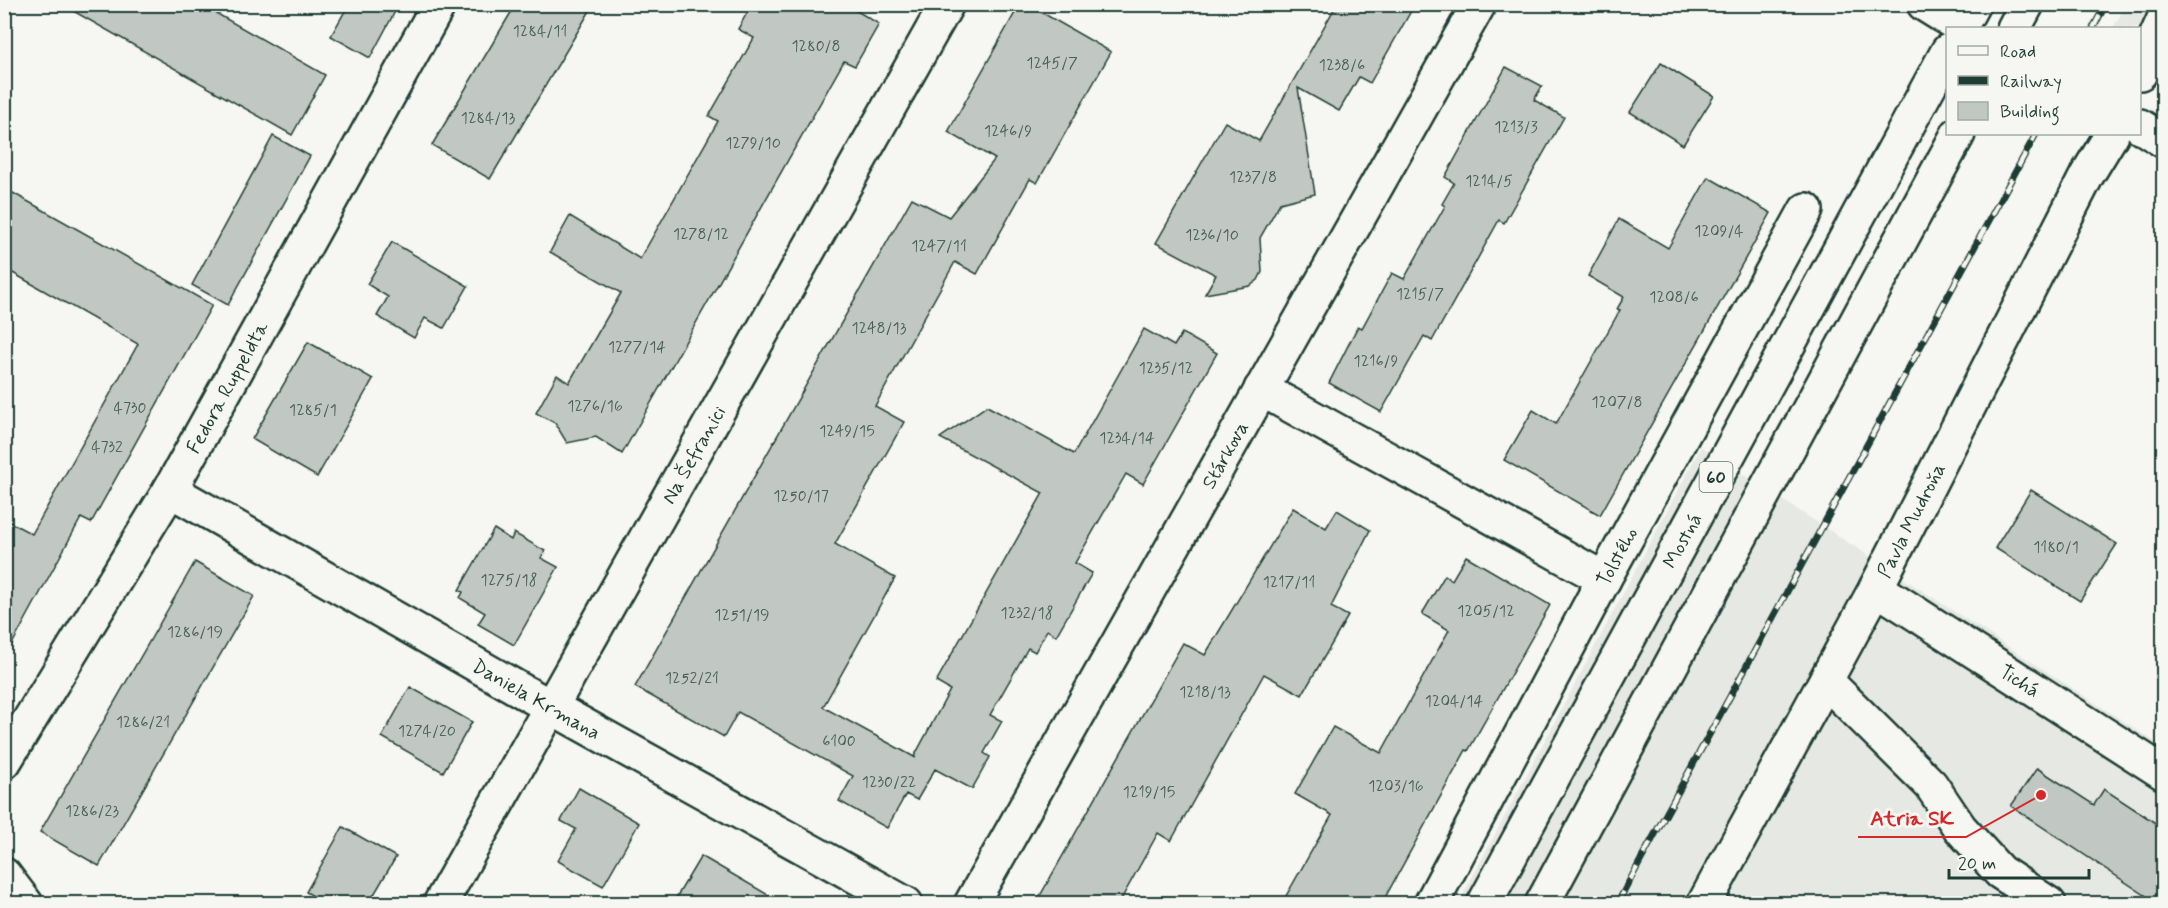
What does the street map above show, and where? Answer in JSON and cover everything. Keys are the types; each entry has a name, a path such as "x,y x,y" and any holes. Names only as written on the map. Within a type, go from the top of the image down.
{"street":[{"name":"Fedora Ruppeldta","path":"4,762 170,490 439,4"},
{"name":"Na Šefranici","path":"440,903 947,4"},
{"name":"Stárkova","path":"971,903 1479,4"},
{"path":"1924,4 1958,27"},
{"path":"2015,27 2027,4"},
{"path":"2141,68 2163,19"},
{"name":"Mostná","path":"1484,903 1946,54"},
{"path":"2141,127 2163,141"},
{"name":"60","path":"1542,903 1957,135"},
{"name":"Pavla Mudroňa","path":"1704,903 1876,588 2087,175 2111,135"},
{"name":"Tolstého","path":"1431,903 1604,579 1806,210"},
{"path":"1261,389 1604,579"},
{"name":"Daniela Krmana","path":"170,490 552,707 906,903"},
{"name":"Tichá","path":"1876,588 2163,773"},
{"path":"1826,681 1931,785 1960,828 2000,872 2049,903"},
{"path":"4,875 26,903"}],"shaded area":[{"path":"2126,5 2163,5 2163,80 2141,66 2141,27 2114,27"},
{"path":"1701,447 2163,747 2163,903 1458,904"}],"building":[{"path":"61,4 200,4 325,75 292,135"},
{"path":"349,4 399,4 370,58 331,36"},
{"path":"516,4 594,4 490,179 432,145"},
{"path":"752,4 845,4 879,24 855,66 844,61 622,454 596,437 567,443 555,423 536,413 557,375 569,383 621,293 550,252 570,216 640,259 718,121 709,116 754,38 738,29"},
{"path":"1020,4 1027,4 1111,52 1037,183 1030,179 977,274 955,262 875,406 904,422 835,544 895,578 823,707 914,757 950,690 936,682 1043,493 940,438 987,406 1074,454 1144,329 1174,346 1182,333 1217,353 1143,484 1126,474 1075,563 1092,573 1056,636 1047,630 1035,652 1028,648 990,715 1002,721 984,753 990,757 972,789 935,769 917,800 906,794 887,828 839,801 853,776 738,712 724,737 635,687 912,198 949,217 995,159 948,132"},
{"path":"1337,4 1415,4 1370,83 1359,77 1339,111 1298,88 1315,194 1280,203 1260,238 1262,272 1258,280 1250,286 1205,294 1216,275 1156,243 1225,122 1259,141"},
{"path":"1661,63 1714,96 1683,145 1630,112"},
{"path":"1506,67 1542,86 1534,100 1564,117 1504,223 1499,220 1432,341 1424,336 1381,412 1329,383 1358,326 1362,328 1392,273 1404,279 1445,206 1442,204 1454,183 1445,177"},
{"path":"273,136 310,156 228,305 192,285"},
{"path":"1708,177 1771,213 1600,515 1504,460 1533,410 1556,424 1620,310 1617,309 1624,297 1588,276 1619,219 1668,248"},
{"path":"4,188 212,305 91,523 81,518 4,659 4,519 32,534 138,344 4,268"},
{"path":"392,242 468,286 444,328 425,318 414,338 377,316 388,297 367,284"},
{"path":"308,342 373,379 317,477 252,439"},
{"path":"2031,490 2117,544 2080,601 1995,548"},
{"path":"1293,508 1326,528 1337,510 1370,530 1331,607 1348,616 1302,695 1264,674 1171,841 1158,833 1119,903 1036,903 1183,643 1205,655"},
{"path":"494,529 511,540 514,533 545,551 541,558 558,567 514,645 478,624 485,613 460,598 463,592 459,590"},
{"path":"1466,556 1550,605 1468,751 1466,750 1382,903 1282,903 1332,815 1295,794 1333,727 1381,753 1449,630 1422,614 1445,575 1452,580"},
{"path":"195,562 254,596 99,866 40,832"},
{"path":"410,687 472,722 443,772 382,737"},
{"path":"2037,768 2094,805 2104,789 2163,828 2163,903 2157,903 2011,806"},
{"path":"579,788 639,823 603,886 558,861 576,829 561,821"},
{"path":"343,827 396,857 369,903 326,903 306,892"},
{"path":"701,856 782,903 673,903"}],"railway":[{"path":"2094,27 2106,4"},
{"path":"1617,904 2035,135"}],"place":[{"name":"Atria SK","path":"2041,795"}]}
